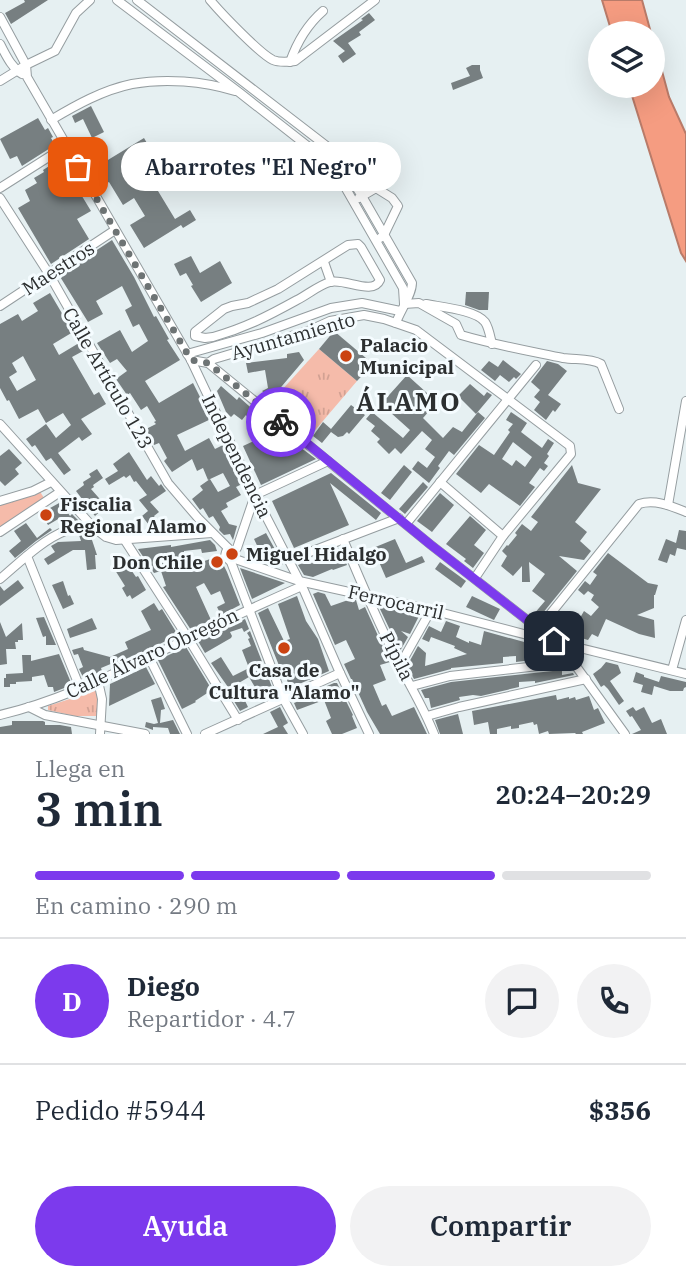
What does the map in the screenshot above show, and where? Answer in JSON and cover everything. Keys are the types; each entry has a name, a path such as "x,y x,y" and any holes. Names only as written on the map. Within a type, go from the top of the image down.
{"street":[{"path":"0,81 55,51 76,13 89,0"},
{"path":"117,0 333,166 380,238"},
{"path":"137,0 333,151 362,196 403,288 402,307 396,323"},
{"path":"210,0 262,52 282,62 295,61 375,0"},
{"path":"290,62 310,22 323,11"},
{"name":"Independencia","path":"0,17 26,65 27,77 189,357 301,583 369,734"},
{"name":"Independencia","path":"0,44 17,71 27,77"},
{"path":"51,120 75,106 131,84 161,81 198,83 240,93"},
{"path":"0,188 66,146"},
{"path":"354,202 376,188 392,198 398,206 380,238"},
{"name":"Calle Artículo 123","path":"0,198 49,274 168,483 212,533 233,548"},
{"name":"Maestros","path":"0,306 115,230"},
{"path":"181,343 195,335 198,329 224,309 248,303 278,289 348,245 358,244 361,247 380,280 378,285 373,287 331,282 258,322 213,337 195,335"},
{"path":"324,261 331,282"},
{"name":"Ayuntamiento","path":"189,357 331,308 362,303 402,307 419,303 480,317 487,325 492,344"},
{"path":"419,303 456,324 461,335 492,344 601,364 619,409"},
{"name":"Ayuntamiento","path":"189,357 208,363 339,319 364,315 416,330 570,446 572,454 503,536"},
{"path":"258,322 262,333"},
{"path":"208,363 554,641 586,679 625,734"},
{"path":"407,524 536,365"},
{"path":"668,505 686,401"},
{"path":"0,424 60,492 106,537 124,540 212,533"},
{"path":"303,734 283,698 235,561 225,556 226,552 233,548 256,495 328,461"},
{"path":"0,501 33,491 51,482"},
{"path":"440,482 503,536 475,578"},
{"path":"0,532 60,492"},
{"path":"539,628 639,504 647,502 668,505 686,512"},
{"path":"289,560 399,518"},
{"path":"0,579 27,556 66,530 93,527"},
{"name":"Pípila","path":"343,539 434,734"},
{"path":"124,540 238,720"},
{"path":"233,548 240,551 240,556 235,561"},
{"path":"27,556 80,688"},
{"name":"Ferrocarril","path":"235,561 301,583 431,610 686,674"},
{"name":"Calle Álvaro Obregón","path":"0,715 98,681 301,583"},
{"path":"400,665 431,610"},
{"path":"672,670 686,620"},
{"path":"149,657 187,734"},
{"path":"412,686 450,676 573,662"},
{"path":"205,734 340,673"},
{"path":"427,716 586,679"},
{"path":"98,681 102,699 101,730"},
{"path":"29,707 45,715 101,730 145,734"}],"green space":[{"path":"319,349 357,381 311,435 271,402"},
{"path":"39,490 44,498 0,527 0,505"},
{"path":"98,690 97,716 75,716 48,710 48,706"}],"shaded area":[{"path":"602,0 642,0 648,21 608,21"},
{"path":"665,82 686,134 686,261 681,253 633,98 665,98"}],"building":[{"path":"24,0 48,0 11,24 5,13 25,2"},
{"path":"369,13 375,20 359,32 361,35 348,43 356,54 343,63 338,56 345,51 333,41"},
{"path":"480,65 483,78 453,90 451,83 470,76 466,68"},
{"path":"91,106 104,132 92,138 83,119 75,123 72,116"},
{"path":"38,118 45,130 48,128 55,145 22,166 17,156 10,159 0,139"},
{"path":"144,138 153,159 147,162 162,188 158,191 175,219 190,210 196,220 183,228 181,225 144,248 130,225 145,216 134,198 123,205 109,182 101,186 97,179 104,175 98,166"},
{"path":"54,163 67,187 74,183 91,211 77,219 89,239 51,264 18,208 30,201 25,190 37,183 34,178"},
{"path":"112,240 180,360 145,381 159,403 193,383 211,419 177,435 185,451 209,438 215,449 223,445 242,484 236,487 241,495 226,503 228,507 221,511 229,524 237,526 233,540 230,534 224,535 219,530 220,527 213,516 209,518 203,508 200,510 192,499 203,490 200,486 210,479 208,480 203,468 197,471 192,459 172,472 164,461 167,458 159,443 154,445 146,429 156,424 147,406 141,410 130,393 127,395 116,379 127,371 117,359 110,363 97,343 120,330 132,352 148,341 139,324 133,327 125,310 132,306 122,286 96,301 103,314 88,322 59,275","holes":["223,473 230,486 218,492 210,479"]},
{"path":"191,256 200,273 220,261 232,283 201,302 186,273 180,276 174,264"},
{"path":"466,292 489,292 488,310 465,305"},
{"path":"50,293 73,332 53,344 59,355 79,343 83,351 72,357 94,395 99,392 106,404 81,419 92,434 82,441 79,437 58,453 71,470 64,475 51,458 46,461 35,445 32,447 26,439 46,424 56,438 71,425 63,413 46,423 38,409 19,419 0,388 0,324 18,314 22,321 38,311 33,303","holes":["23,356 36,380 17,391 9,377 17,372 12,363"]},
{"name":"Palacio Municipal","path":"334,331 373,364 357,381 319,349"},
{"path":"299,352 304,360 271,399 262,391 268,388 265,370 248,373 246,363 287,358 287,354"},
{"path":"503,360 521,374 516,379 514,377 509,382 500,375 495,381 481,370 489,361 498,367"},
{"path":"547,361 558,364 567,371 548,395 561,404 546,420 534,410 540,402 534,397 540,390 531,382"},
{"path":"407,375 437,402 423,418 443,438 453,427 462,432 478,412 485,418 454,455 449,451 429,483 412,469 418,461 427,468 435,457 425,449 432,440 422,431 401,454 395,448 389,454 377,442 380,439 371,431 375,426 366,419 372,412 403,438 410,430 381,404"},
{"path":"470,384 484,396 487,392 492,395 476,414 458,396"},
{"path":"221,386 237,400 239,397 269,424 257,431 246,415 242,420 234,414 231,417 217,391"},
{"path":"351,405 365,415 349,434 347,432 338,437 331,432 322,443 313,436 323,422 331,429"},
{"path":"511,412 527,423 521,432 542,448 548,439 554,443 544,463 548,466 544,471 540,468 529,483 535,487 520,506 489,484 481,493 456,474 479,445 494,455 513,424 506,420","holes":["513,442 532,457 525,467 516,460 512,466 502,459"]},
{"path":"285,436 316,459 261,485 243,446 256,440 260,448"},
{"path":"9,449 22,463 15,469 19,474 5,486 0,481 0,456"},
{"path":"129,452 147,480 151,476 166,491 150,502 159,512 149,525 142,516 148,511 139,500 147,495 136,481 134,482 130,475 109,485 105,479 118,471 113,464"},
{"path":"404,465 412,472 390,500 381,493"},
{"path":"572,465 578,483 601,489 575,522 587,532 580,541 591,551 584,560 559,556 577,571 538,619 533,615 545,601 532,591 545,574 529,562 530,582 522,582 522,566 513,576 501,566 507,556 502,551 517,535 515,533 522,524 531,531 538,522 531,517"},
{"path":"97,469 103,478 91,489 106,506 95,516 76,491 91,477 89,474"},
{"path":"331,473 381,513 376,520 330,483 349,525 294,548 272,501"},
{"path":"423,482 428,487 405,514 399,509"},
{"path":"440,493 454,505 432,532 417,521"},
{"path":"61,502 70,516 72,514 79,521 64,524 60,518 48,525 41,513"},
{"path":"470,516 486,530 474,545 484,553 473,568 446,544"},
{"path":"26,523 37,538 50,528 52,530 15,558 9,551 21,541 14,531"},
{"path":"679,530 686,531 686,550 677,548 675,556 670,554 667,563 658,560 666,539 676,543"},
{"path":"266,533 283,564 277,567 268,564 265,556 263,558 254,539"},
{"path":"90,534 97,555 96,569 87,570 85,550 73,550 48,565 44,559 55,552 51,546 58,542 81,541 79,535"},
{"path":"395,539 406,563 422,556 425,562 386,578 373,548"},
{"path":"210,540 217,551 184,551 184,556 173,558 175,571 219,556 240,605 221,615 217,607 225,603 220,591 211,595 204,583 196,587 211,620 191,630 163,587 166,586 161,571 154,573 138,549 171,547"},
{"path":"340,548 347,565 313,577 304,575 298,565"},
{"path":"608,553 648,583 658,585 654,595 654,608 637,615 654,620 655,638 606,619 598,637 592,634 588,640 578,637 576,640 569,637 584,611 591,616 599,607 591,600 594,595 588,591 584,595 578,590 585,581 590,585 597,575 593,572"},
{"path":"440,562 466,581 461,588 435,569"},
{"path":"125,564 138,576 146,590 132,599 130,595 127,597 122,588 125,586 115,570"},
{"path":"240,568 285,583 252,599"},
{"path":"18,580 24,588 0,606 0,586 4,591"},
{"path":"63,581 74,604 63,609 52,585"},
{"path":"313,594 325,594 331,606 351,599 356,600 359,610 365,607 390,662 380,665 386,680 373,685 382,706 386,704 392,716 414,707 427,734 380,734 344,664 355,659 346,640 335,645"},
{"path":"297,596 306,621 318,639 329,671 290,688 258,613 268,608 284,641 290,639 278,604"},
{"path":"472,596 500,609 494,620 466,607"},
{"path":"154,603 159,611 162,609 178,635 115,666 113,663 101,668 102,671 84,679 79,669 83,667 78,654 74,655 72,650 83,647 84,650 110,657 128,649 125,642 151,630 141,611"},
{"path":"381,606 419,616 410,634 401,631 408,637 400,651 380,609"},
{"path":"44,617 56,645 46,645 46,636 43,637 36,618"},
{"path":"92,618 97,629 70,638 67,629"},
{"path":"245,619 249,629 244,632 242,628 230,632 231,638 205,653 198,641"},
{"path":"446,621 460,626 456,637 469,643 481,645 484,631 553,650 555,657 516,662 516,656 503,657 503,663 451,668 414,679 407,666 418,646 426,653 425,666 467,654 454,648 455,646 431,637 429,642 422,639 429,626 441,632"},
{"path":"0,622 6,637 22,623 23,640 15,642 16,649 6,649 7,664 0,665"},
{"path":"250,631 272,687 259,694 249,677 237,684 248,707 240,711 232,698 235,697 211,663 221,657 233,676 249,668 242,650 251,646 247,633"},
{"path":"186,647 212,690 182,709 158,660"},
{"path":"59,654 72,685 54,692 53,687 48,687 44,675 32,677 32,681 16,682 10,684 10,687 4,687 6,674 23,673 22,655 31,655 31,661"},
{"path":"606,662 618,665 621,673 610,681 624,701 619,705 604,685 601,687 593,674"},
{"path":"146,667 155,684 109,706 110,684"},
{"path":"562,670 562,675 574,675 535,683 519,682 519,687 481,696 459,697 460,700 431,708 429,698 425,698 421,690 451,682"},
{"path":"636,672 659,682 661,676 686,682 686,687 683,691 670,691 654,686 652,695 641,692 643,685 633,682"},
{"path":"337,683 357,728 342,734 332,734 326,721 331,718 324,700 297,710 294,703 321,692 320,689"},
{"path":"556,695 557,700 575,697 576,700 589,696 594,710 598,708 605,723 582,732 583,734 549,734 548,731 539,734 537,724 534,725 533,722 519,725 519,728 511,729 511,726 497,729 497,734 490,734 488,722 474,725 472,711"},
{"path":"161,697 165,709 161,710 160,723 173,720 180,734 170,734 168,728 153,727 153,730 145,727 146,722 158,723 151,700"},
{"path":"280,707 288,723 283,726 288,734 263,734 278,727 270,712"},
{"path":"633,707 636,711 644,707 652,723 661,719 667,734 632,734 641,730 626,711"},
{"path":"458,714 463,734 440,734 435,720"},
{"path":"12,721 43,721 45,725 71,727 72,734 0,734 0,727 12,725"}],"way so far":[{"path":"78,167 191,360 208,363 281,422"}],"place":[{"name":"Abarrotes \"El Negro\"","path":"78,167"},
{"name":"Palacio Municipal","path":"346,356"},
{"name":"Fiscalia Regional Alamo","path":"46,515"},
{"name":"Miguel Hidalgo","path":"232,554"},
{"name":"Don Chile","path":"217,562"},
{"name":"Casa de Cultura \"Alamo\"","path":"284,648"}],"district":[{"name":"ÁLAMO","path":"409,402"}],"route":[{"path":"281,422 554,641"}]}
